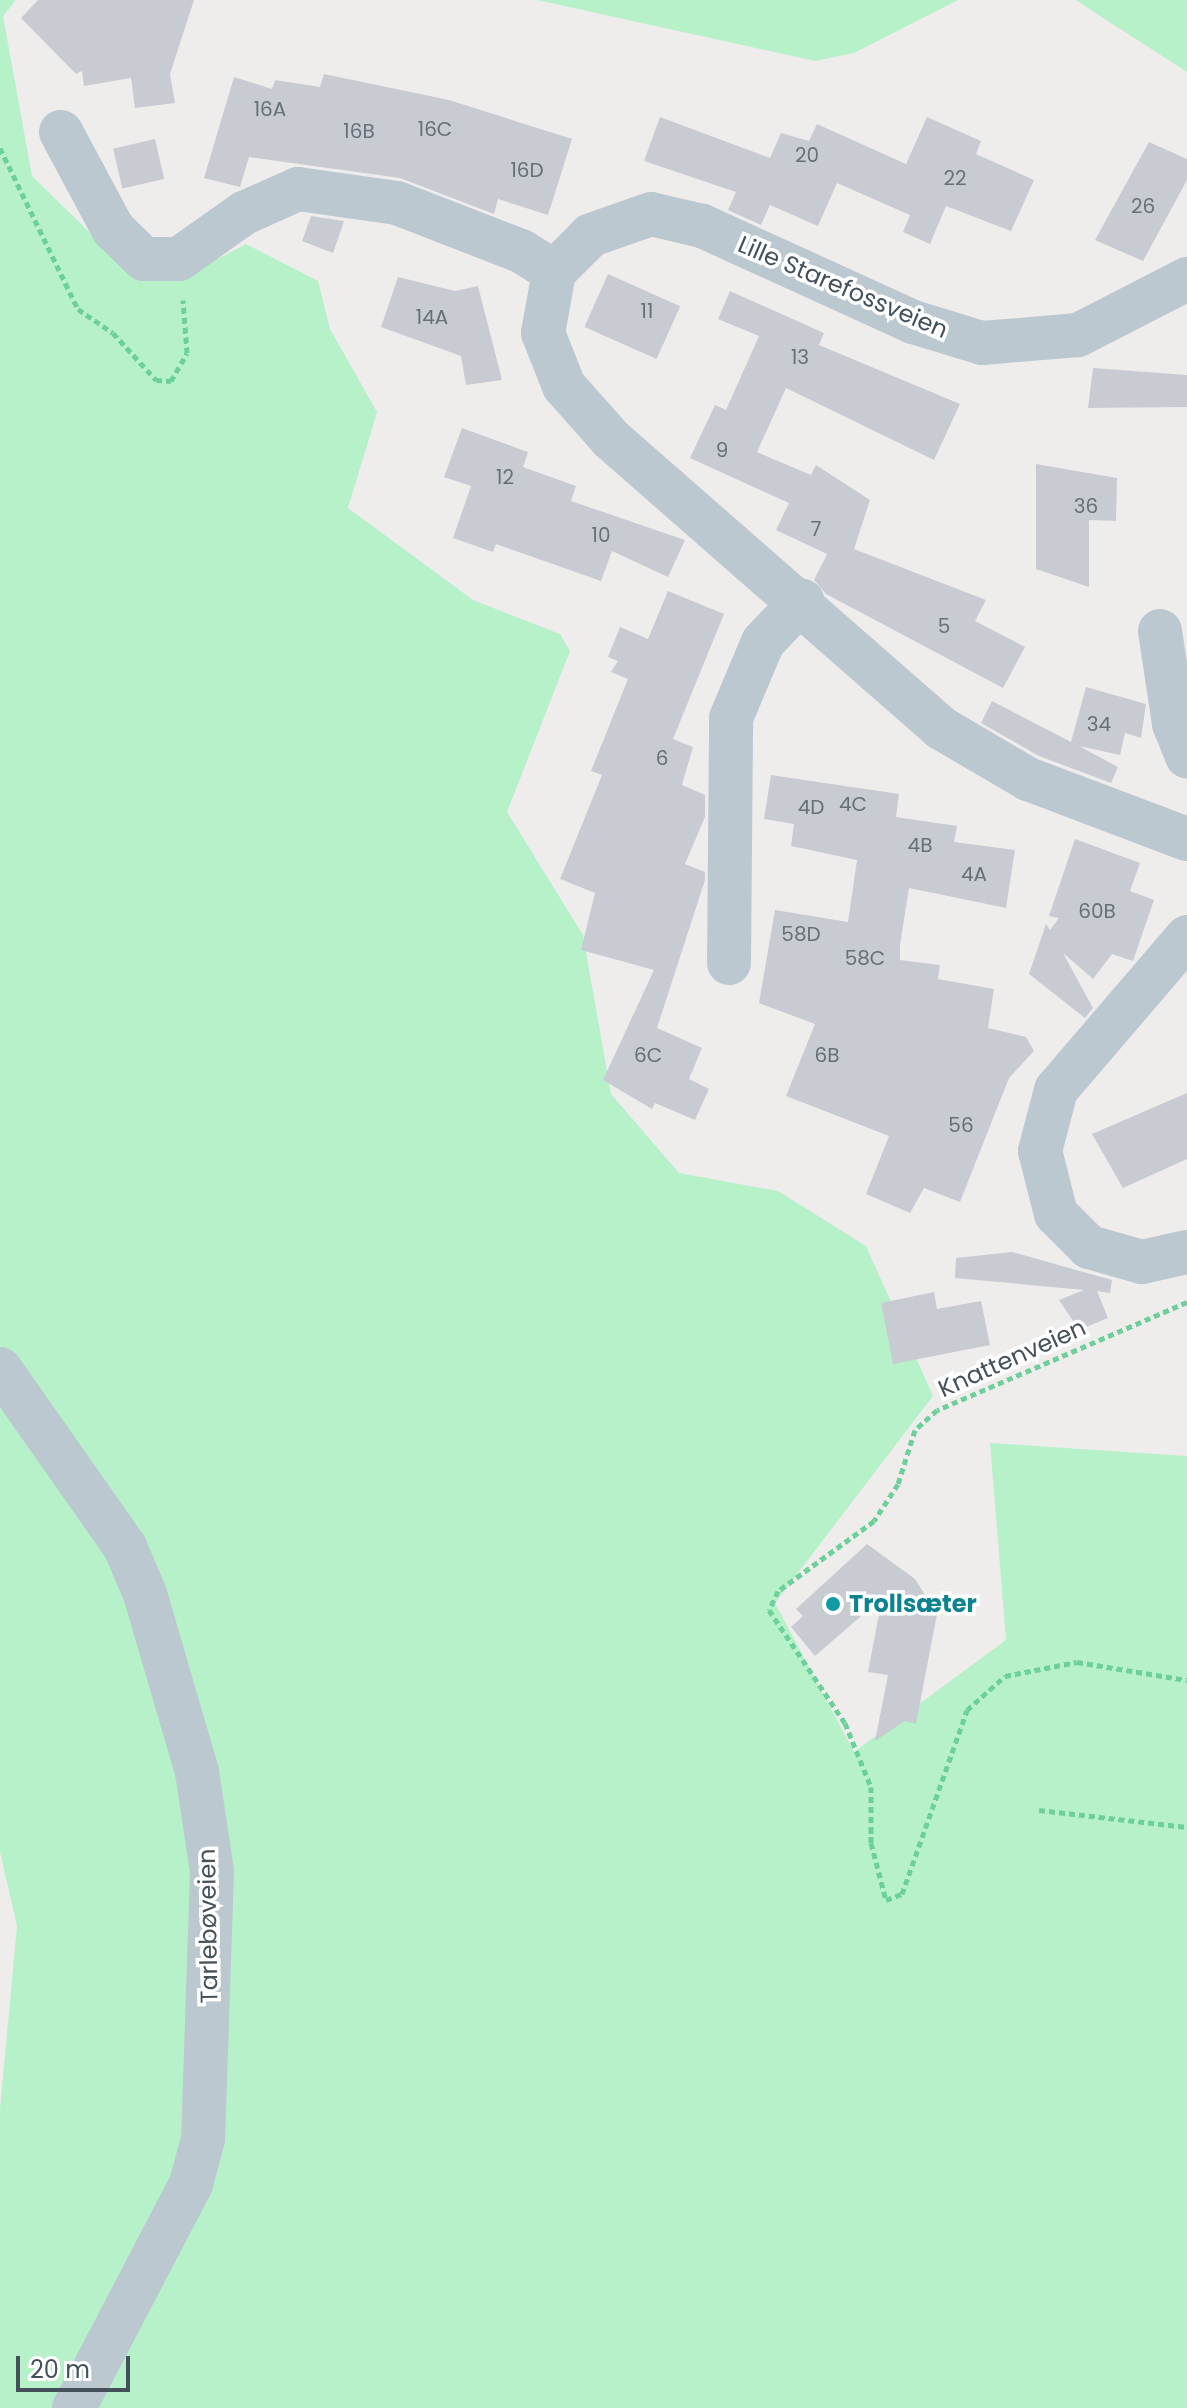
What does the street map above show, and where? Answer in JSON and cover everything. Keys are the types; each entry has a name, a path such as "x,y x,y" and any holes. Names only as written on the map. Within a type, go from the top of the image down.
{"street":[{"path":"61,132 131,250 164,263 179,259 244,213 312,190 440,217 554,272 543,333 564,386 611,439 802,601 941,728 1028,779 1187,839"},
{"name":"Lille Starefossveien","path":"554,272 591,235 651,214 702,226 913,322 1009,345 1078,335 1187,279"},
{"path":"729,963 731,718 756,654 802,601"},
{"path":"1160,631 1174,724 1187,756"},
{"path":"1187,937 1056,1090 1040,1151 1056,1214 1089,1247 1142,1262 1187,1252"},
{"name":"Tarlebøveien","path":"0,1369 125,1547 145,1594 197,1772 212,1871 203,2139 191,2184 74,2408"}],"path":[{"path":"0,148 78,309 113,333 156,380 171,381 187,353 179,259"},
{"name":"Knattenveien","path":"1187,1302 937,1410 915,1430 898,1484 874,1521 778,1591 769,1610 845,1723 871,1787 871,1843 886,1900 902,1894 967,1710 1005,1676 1077,1662 1187,1680"},
{"path":"1039,1810 1187,1827"}],"green space":[{"path":"0,0 16,0 3,16 32,176 124,266 210,263 246,244 318,281 330,329 377,412 348,508 473,600 560,634 570,651 507,812 583,935 611,1094 679,1173 778,1191 866,1246 933,1396 775,1603 854,1752 1006,1640 990,1443 1187,1456 1187,2408 0,2408 0,2109 17,1926 0,1852"},
{"path":"537,0 958,0 854,53 815,61"},
{"path":"1076,0 1187,0 1187,72 1111,23"}],"building":[{"path":"38,0 194,0 170,74 175,103 135,108 131,78 84,86 82,71 76,74 21,18"},
{"path":"324,74 449,100 572,139 548,215 498,199 494,214 400,178 249,157 240,187 204,178 234,77 272,89 275,80 320,87"},
{"path":"660,117 770,158 781,133 809,141 817,124 906,164 927,117 981,141 976,154 1034,180 1011,231 946,206 930,244 903,232 910,215 837,183 818,226 770,205 761,225 728,210 736,192 644,161"},
{"path":"155,139 164,179 122,189 113,149"},
{"path":"1149,142 1187,159 1187,180 1143,261 1095,240"},
{"path":"311,216 344,221 333,253 302,241"},
{"path":"608,274 680,306 657,359 584,327"},
{"path":"398,277 455,291 478,286 502,380 466,385 461,356 381,327"},
{"path":"730,291 824,333 819,345 960,404 934,460 786,388 757,452 811,475 816,465 870,500 854,549 986,600 975,621 1025,647 1003,688 826,594 814,580 827,554 776,530 789,503 690,458 715,405 726,410 759,336 718,319"},
{"path":"1093,368 1187,375 1187,407 1088,408"},
{"path":"462,428 528,452 523,467 576,486 571,501 685,540 668,577 612,551 601,581 496,544 493,552 453,538 471,486 444,477"},
{"path":"1036,464 1117,478 1116,521 1089,520 1089,587 1036,569"},
{"path":"668,591 724,614 673,739 693,747 682,785 705,795 705,817 685,864 705,872 705,880 657,1028 702,1048 689,1079 709,1089 695,1120 655,1103 652,1109 603,1080 654,970 581,950 595,893 560,879 602,775 591,771 628,679 611,672 618,661 608,657 620,627 648,639"},
{"path":"1086,687 1146,704 1141,738 1125,733 1120,755 1079,746 1118,767 1111,783 1039,756 981,723 992,701 1071,742"},
{"path":"771,775 899,794 896,817 957,826 954,842 1015,850 1006,908 909,888 900,945 900,960 940,965 938,979 994,989 988,1028 1026,1037 1034,1051 1009,1078 960,1202 924,1188 910,1213 866,1194 889,1136 786,1096 815,1024 759,1003 775,910 848,922 857,860 791,846 794,824 764,819"},
{"path":"1075,839 1140,863 1130,891 1154,900 1133,961 1112,954 1093,979 1063,953 1093,1008 1085,1018 1029,974 1046,924 1050,930 1059,918 1049,916"},
{"path":"1187,1093 1187,1159 1123,1188 1092,1134"},
{"path":"1012,1252 1112,1280 1110,1293 1097,1291 1108,1318 1079,1330 1059,1300 1084,1290 955,1278 956,1258"},
{"path":"934,1292 937,1309 981,1301 990,1345 893,1364 881,1303"},
{"path":"867,1544 915,1579 937,1614 916,1724 905,1721 875,1741 888,1675 868,1672 882,1598 815,1656 791,1627 803,1616 796,1609"}],"place":[{"name":"Trollsæter","path":"833,1604"}]}
